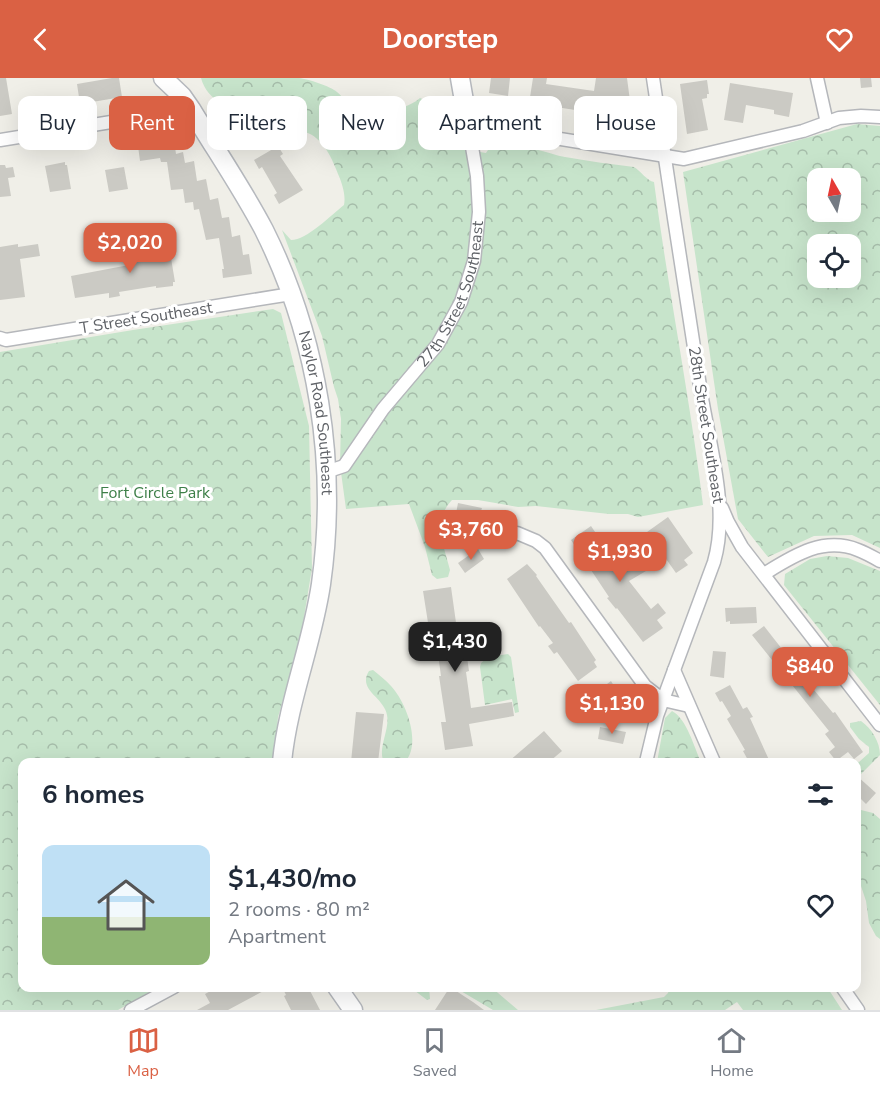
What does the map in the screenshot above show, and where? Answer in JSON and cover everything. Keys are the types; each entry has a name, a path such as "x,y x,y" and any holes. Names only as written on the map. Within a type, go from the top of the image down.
{"street":[{"name":"Naylor Road Southeast","path":"163,78 176,85"},
{"name":"27th Street Southeast","path":"460,78 463,96"},
{"name":"28th Street Southeast","path":"647,758 663,700 718,548 720,501 652,78"},
{"path":"817,78 827,123"},
{"name":"Naylor Road Southeast","path":"195,115 263,228 291,294 315,382 323,430 327,524 321,586 287,724 283,758"},
{"path":"562,140 684,159 803,131 850,117 880,117"},
{"path":"0,140 109,122"},
{"name":"27th Street Southeast","path":"326,472 344,466 383,410 438,344 461,302 474,261 479,212 472,150"},
{"name":"T Street Southeast","path":"0,338 6,340 27,337 291,294"},
{"path":"720,501 728,522 742,547 880,725"},
{"path":"517,534 536,541 545,548 645,686 663,700 689,706"},
{"path":"714,562 724,549 732,546 742,547"},
{"path":"764,574 790,557 817,547 853,548 880,561"},
{"path":"674,670 712,758"},
{"path":"130,1010 164,992"},
{"path":"340,992 353,1010"},
{"path":"845,992 858,1010"}],"green space":[{"path":"201,78 299,78 319,83 341,96 319,96 319,142 307,132 307,96 212,96 206,90"},
{"path":"418,99 418,150 468,150 486,153 489,150 538,150 565,157 634,167 654,182 703,505 638,517 628,514 536,506 518,507 478,500 452,500 442,516 441,525 450,570 448,577 437,579 432,575 425,547 409,504 346,509 340,465 341,419 338,399 322,336 282,230 291,240 297,239 311,232 344,205 341,181 326,150 406,150 406,106"},
{"path":"857,124 880,126 880,548 852,535 814,536 768,557 738,519 718,409 683,172"},
{"name":"Fort Circle Park","path":"273,309 281,313 309,426 312,568 299,648 278,717 274,758 18,758 18,992 149,992 118,1010 0,1010 0,352"},
{"path":"827,556 848,558 880,571 880,705 784,585 785,574 810,559"},
{"path":"508,654 511,657 519,712 515,713 512,699 485,705 480,667 488,657"},
{"path":"373,670 391,686 407,712 412,734 412,744 408,758 382,758 387,715 366,683 369,671"},
{"path":"672,711 682,720 699,758 658,758 665,718"},
{"path":"861,721 875,736 879,745 880,755 861,774 861,760 869,753 869,747 859,739 850,727 850,723"},
{"path":"861,810 873,813 880,819 880,939 869,923 861,886"},
{"path":"417,992 429,992 430,999 427,1000"},
{"path":"462,992 497,992 518,1010 493,1010"},
{"path":"830,992 842,1010 743,1010 737,1002 725,1010 596,1010 664,997 668,993"}],"building":[{"path":"0,78 6,78 12,114 0,116"},
{"path":"119,78 122,96 109,96 109,99 97,101 97,96 79,96 77,84"},
{"path":"491,78 510,78 508,96 489,93"},
{"path":"533,78 547,78 546,84 594,91 596,78 627,78 629,96 574,96 574,110 562,108 562,96 530,96"},
{"path":"860,78 871,78 872,87 861,88"},
{"path":"707,80 709,94 707,98 702,99 708,130 687,134 680,84"},
{"path":"730,83 793,93 789,117 774,114 774,110 746,105 743,123 724,120"},
{"path":"139,150 175,150 176,154 183,152 185,163 194,161 197,181 206,179 210,200 218,198 222,218 229,217 232,237 240,235 243,255 249,254 252,274 223,278 222,269 224,269 219,238 206,240 199,209 194,210 193,202 185,203 183,189 171,190 167,162 161,162 160,158 140,161"},
{"path":"271,150 280,150 283,154 280,156 303,190 279,204 274,195 277,193 262,167 259,169 254,160"},
{"path":"65,162 71,189 50,192 45,166"},
{"path":"0,165 5,165 6,168 13,167 15,177 8,178 11,196 0,197"},
{"path":"124,167 128,189 109,192 105,170"},
{"path":"164,237 165,247 169,246 175,282 173,286 156,288 156,286 119,292 120,296 109,298 109,293 75,298 71,276 129,265 128,255 150,251 148,239"},
{"path":"18,244 18,247 38,244 40,256 20,259 25,297 0,300 0,247"},
{"path":"458,503 482,508 472,541 447,535 449,523 454,524"},
{"path":"668,517 693,553 684,560 688,565 676,573 647,532"},
{"path":"591,526 616,563 633,550 646,571 629,581 651,609 658,603 666,613 657,620 663,628 643,642 607,598 609,597 571,540"},
{"path":"478,549 484,559 465,573 458,563"},
{"path":"527,564 569,623 571,622 596,660 594,662 597,667 578,681 557,652 554,654 548,646 553,643 539,627 507,579"},
{"path":"451,587 459,644 465,643 471,708 512,702 514,716 469,724 473,746 445,750 441,722 446,722 437,647 432,648 423,591"},
{"path":"756,607 757,623 730,624 730,621 726,622 725,608"},
{"path":"764,626 814,690 833,713 835,712 863,752 855,758 848,752 840,758 834,758 829,752 835,747 825,734 829,731 752,635"},
{"path":"713,651 726,652 724,678 710,676"},
{"path":"611,681 614,686 616,685 625,701 607,713 603,713 591,696"},
{"path":"730,685 743,709 747,707 753,717 750,718 768,758 747,758 743,751 745,750 727,719 731,716 715,693"},
{"path":"356,712 384,714 378,758 351,758"},
{"path":"600,727 626,732 623,744 598,739"},
{"path":"544,731 562,751 554,758 513,758"},
{"path":"861,780 876,793 866,804 861,799"},
{"path":"209,992 262,992 228,1010 197,1010 210,1003 205,994"},
{"path":"284,992 311,992 320,1010 291,1010 284,996 286,995"},
{"path":"447,992 458,992 484,1010 435,1010"}]}
